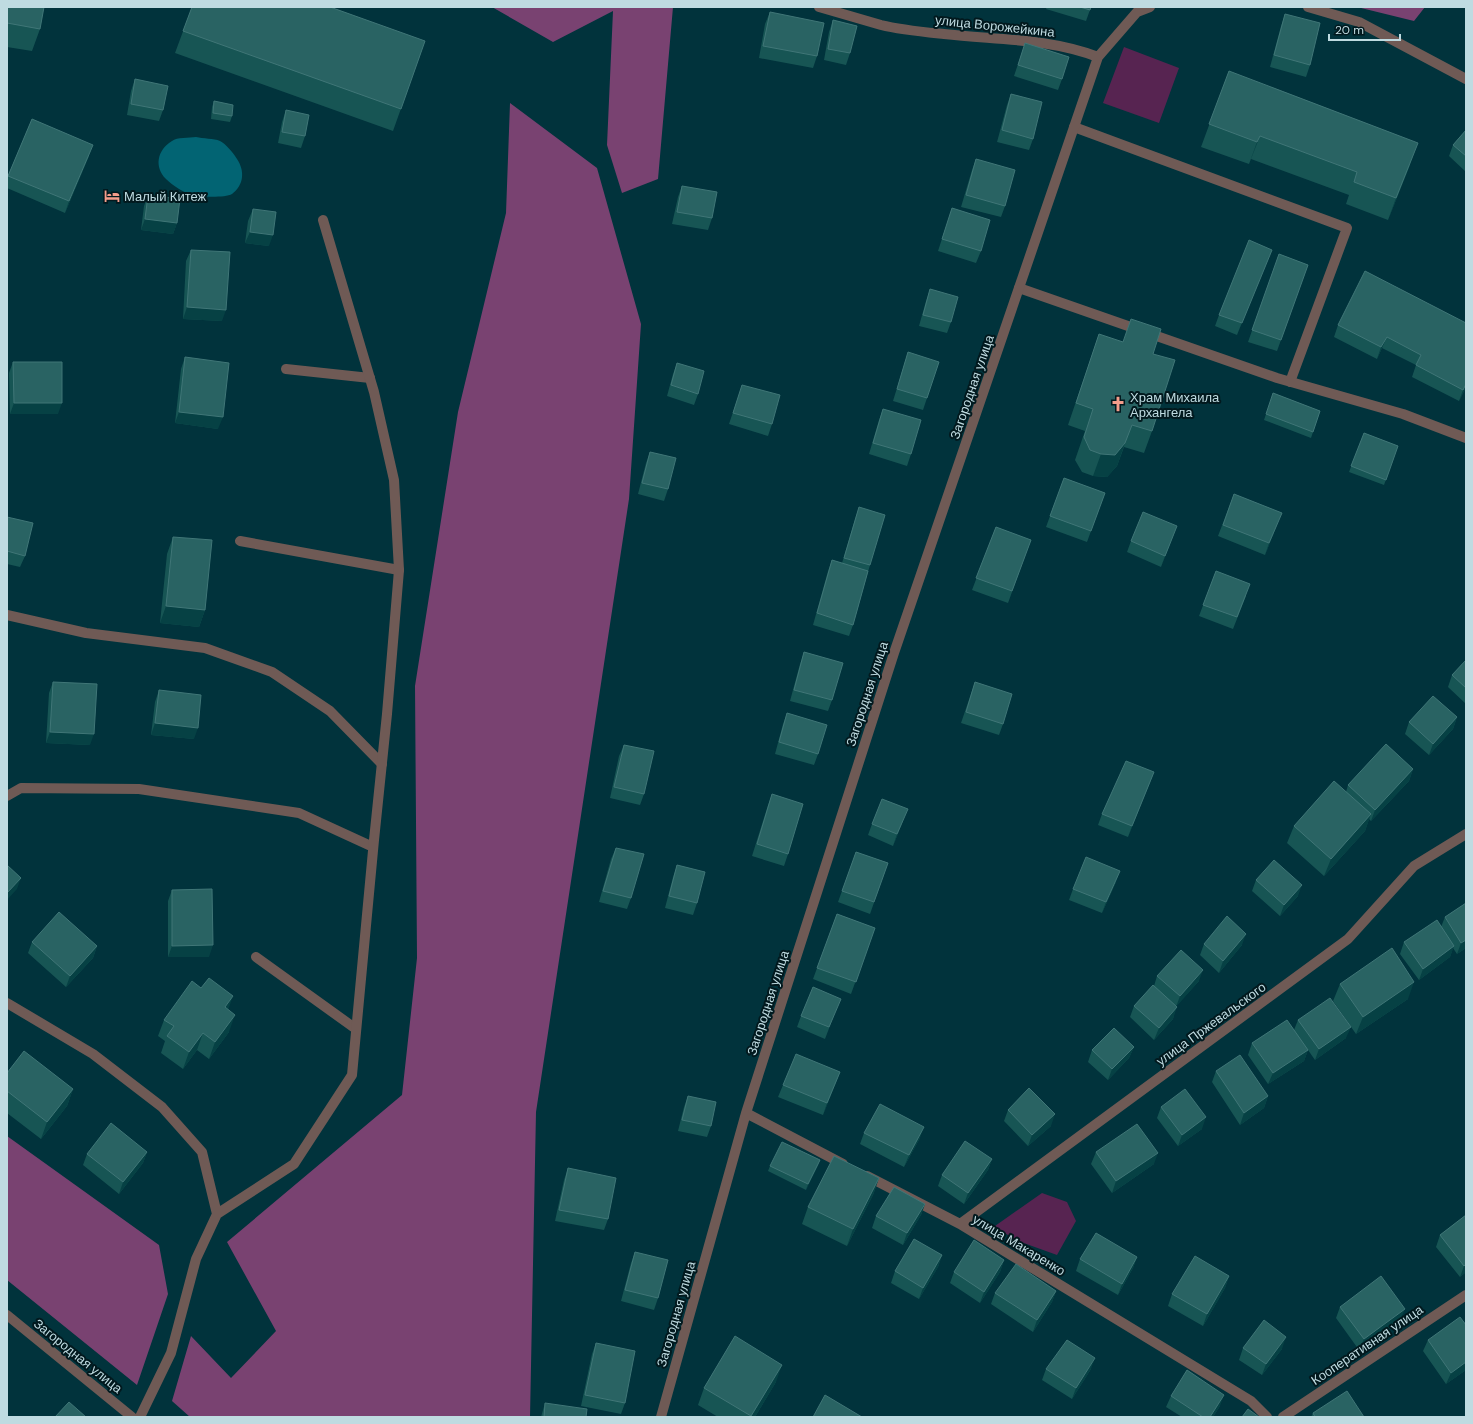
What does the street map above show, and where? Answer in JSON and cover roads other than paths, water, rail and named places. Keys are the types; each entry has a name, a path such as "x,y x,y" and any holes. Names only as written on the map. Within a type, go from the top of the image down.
{"street":[{"name":"улица Ворожейкина","path":"819,7 882,25 945,34 1020,40 1054,45 1088,53 1098,57"},
{"name":"Загородная улица","path":"661,1417 746,1113 894,653 1098,57 1137,12 1150,7"},
{"path":"1308,7 1359,22 1466,79"},
{"path":"1074,127 1347,228 1290,382"},
{"path":"140,1417 171,1353 196,1259 217,1214 294,1164 352,1075 387,714 399,570 394,480 370,378 323,220"},
{"path":"1019,288 1290,382 1403,414 1466,438"},
{"path":"286,369 370,378"},
{"path":"240,541 399,570"},
{"path":"7,615 86,633 205,648 272,672 330,711 382,764"},
{"path":"7,796 21,788 139,789 299,813 373,847"},
{"name":"улица Пржевальского","path":"960,1224 1348,939 1414,866 1466,834"},
{"path":"256,957 356,1029"},
{"path":"7,1003 93,1054 162,1107 202,1152 217,1214"},
{"name":"улица Макаренко","path":"746,1113 960,1224 1251,1401 1268,1417"},
{"name":"Кооперативная улица","path":"1283,1417 1466,1295"},
{"name":"Загородная улица","path":"7,1315 132,1417"}],"water":[{"path":"196,137 215,139 222,142 236,157 240,164 242,178 239,186 232,194 218,197 192,195 175,186 162,174 159,159 163,149 172,141 177,139"}],"place":[{"name":"Малый Китеж","path":"112,196"},
{"name":"Храм Михаила Архангела","path":"1118,404"}]}
